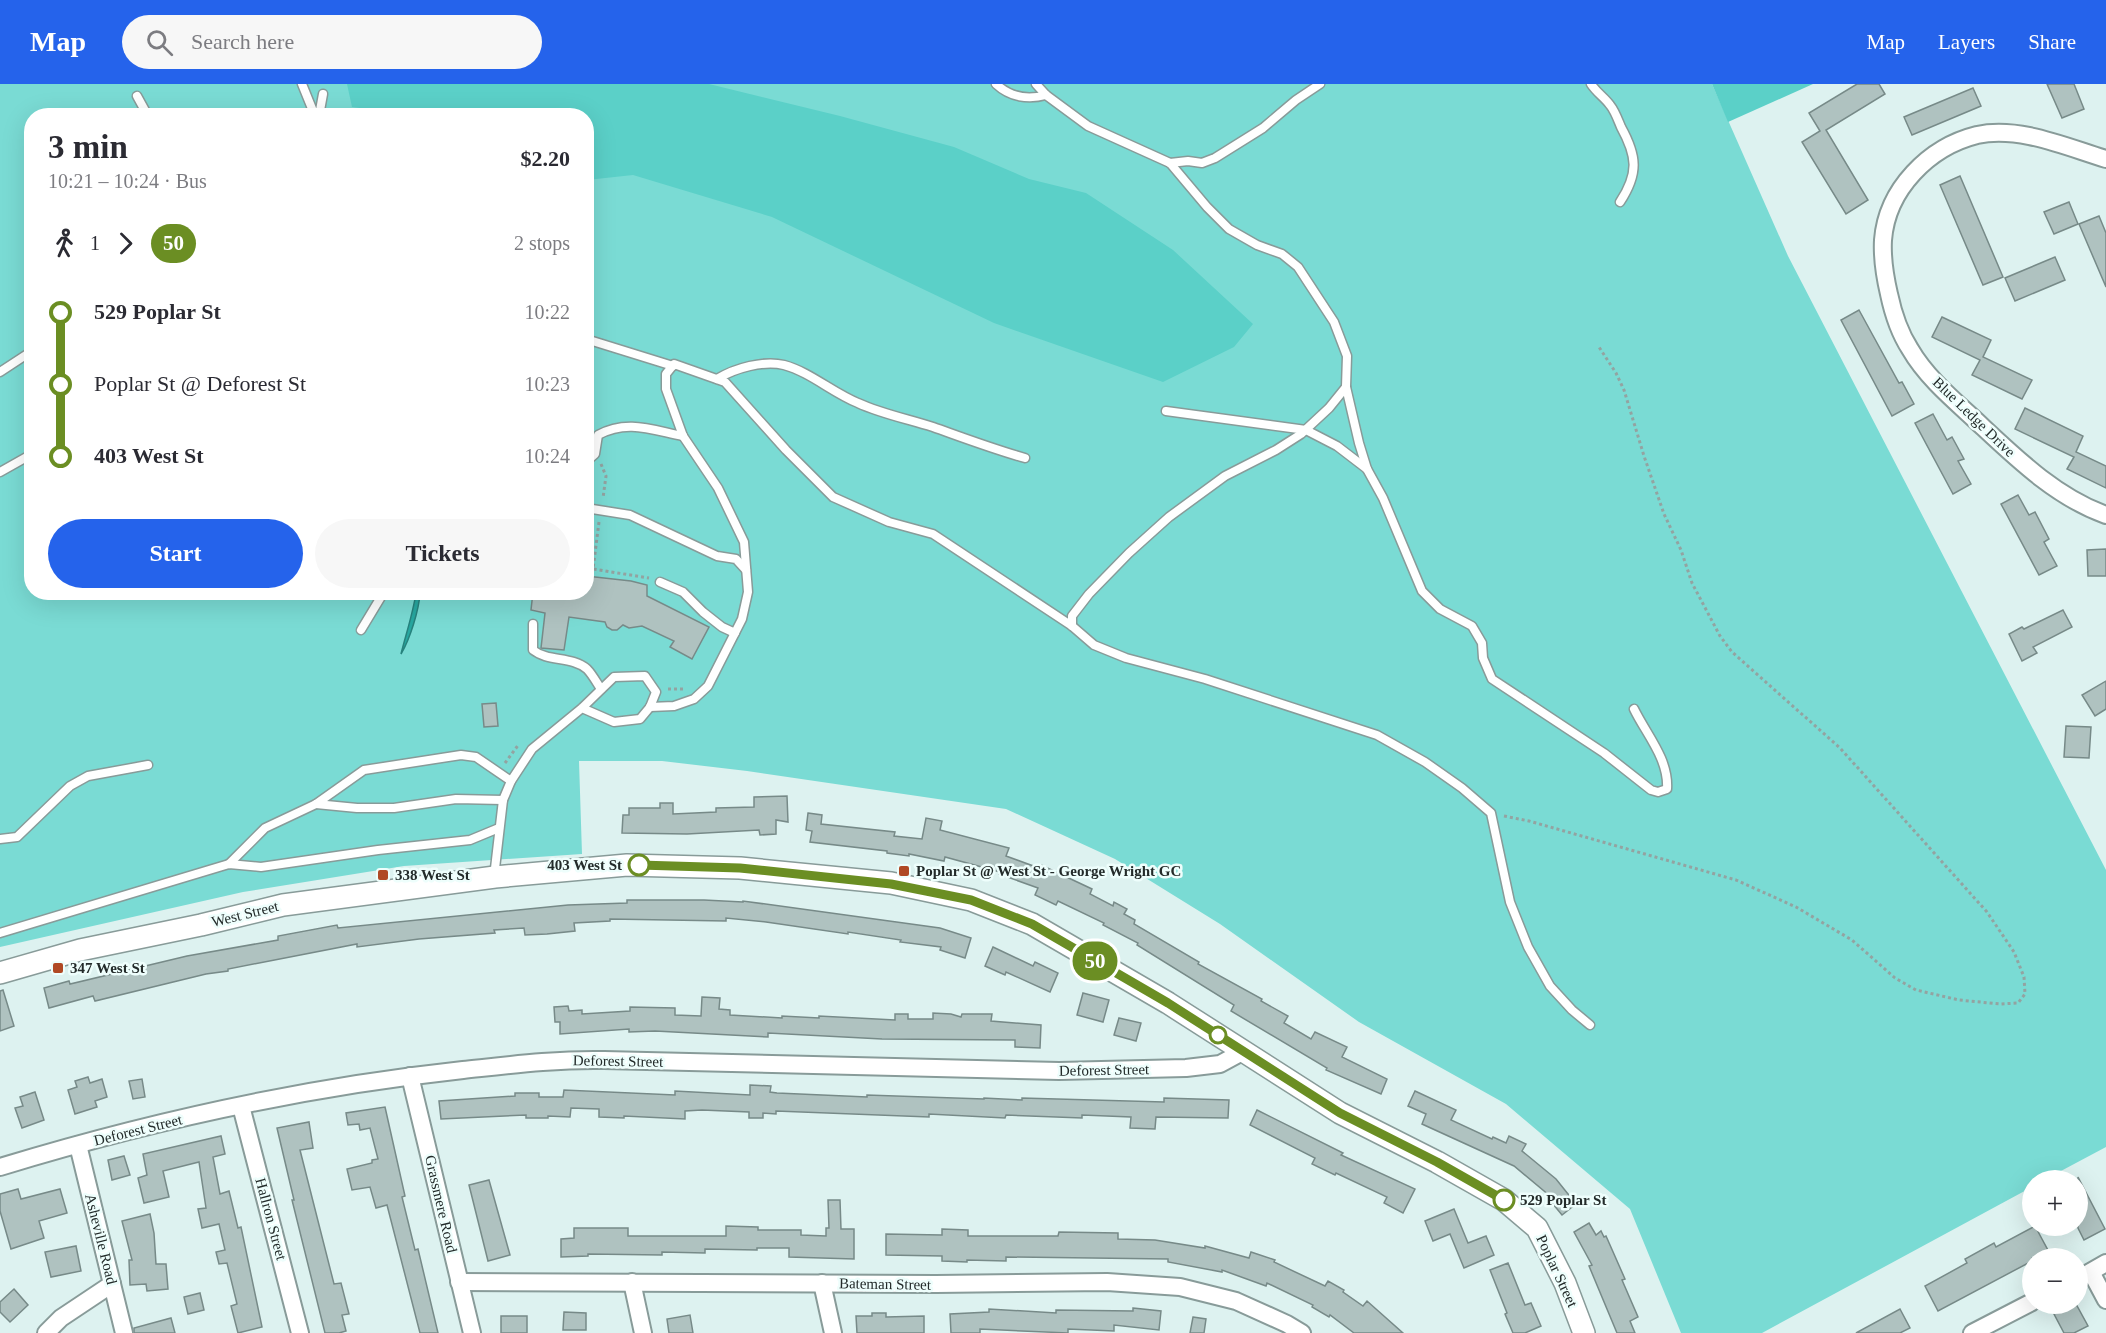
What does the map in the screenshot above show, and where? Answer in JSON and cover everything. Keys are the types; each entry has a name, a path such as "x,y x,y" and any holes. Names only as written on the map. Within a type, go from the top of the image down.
{"street":[{"name":"Blue Ledge Drive","path":"2106,159 2029,136 2001,133 1977,135 1946,147 1921,165 1902,185 1891,208 1883,239 1885,274 1894,315 1910,349 1935,382 2019,461 2065,495 2106,515"},
{"name":"Poplar Street","path":"494,877 627,865 740,868 891,884 971,900 1032,924 1168,1003 1340,1113 1437,1162 1504,1200 1538,1228 1565,1284 1584,1333"},
{"name":"West Street","path":"0,973 80,950 283,905 494,877"},
{"name":"Deforest Street","path":"0,1167 126,1131 337,1086 574,1059 1059,1071 1186,1068 1220,1064 1244,1051"},
{"name":"Grassmere Road","path":"411,1076 472,1333"},
{"name":"Hallron Street","path":"241,1106 300,1333"},
{"name":"Asheville Road","path":"78,1145 124,1333"},
{"path":"2088,1273 2106,1263"},
{"path":"2088,1280 2106,1300"},
{"name":"Bateman Street","path":"459,1282 936,1284 1107,1282 1180,1287 1236,1301 1302,1333"},
{"path":"632,1282 643,1333"},
{"path":"822,1283 834,1333"},
{"path":"46,1333 61,1318 112,1284"},
{"path":"1972,1333 2022,1307"}],"lane":[{"path":"302,84 313,108"},
{"path":"996,84 1003,91 1017,96 1036,98 1046,95"},
{"path":"1035,84 1088,126 1170,163 1229,229 1257,245 1282,254 1298,267 1334,322 1347,356 1346,387 1367,469 1383,498 1422,591 1440,609 1472,626 1482,643 1483,658 1492,679 1595,747 1651,790 1658,792 1667,789 1665,773 1657,748 1634,709"},
{"path":"1170,163 1188,161 1202,163 1215,158 1263,128 1296,100 1320,84"},
{"path":"1592,84 1596,93 1610,105 1631,145 1634,156 1634,171 1629,189 1620,202"},
{"path":"319,108 323,94"},
{"path":"137,96 144,108"},
{"path":"594,341 725,381 786,450 833,497 889,522 933,534 1072,626 1094,645 1126,658 1205,679 1377,735 1425,762 1462,788 1491,813 1510,902 1528,947 1550,986 1572,1010 1590,1025"},
{"path":"0,372 24,356"},
{"path":"717,379 755,365 783,365 803,373 861,405 935,428 988,448 1025,458"},
{"path":"650,707 674,706 694,699 708,686 742,619 748,592 744,542 718,488 683,436 666,389 666,374 673,366"},
{"path":"1072,626 1072,616 1089,594 1168,517 1225,476 1276,450 1306,430 1329,408 1346,387"},
{"path":"1166,411 1306,430 1338,446 1367,469"},
{"path":"595,451 598,435 610,428 631,426 683,436"},
{"path":"0,472 24,458"},
{"path":"594,509 630,515 717,556 736,559 746,570"},
{"path":"660,582 683,592 722,627 735,633"},
{"path":"361,630 379,600"},
{"path":"533,624 533,650 540,656 568,661 586,668 601,689"},
{"path":"494,877 503,800 511,781 532,749 582,708 614,677 645,676 656,692 650,707 640,718 614,722 582,708"},
{"path":"228,864 266,828 316,804 364,770 461,755 476,758 511,781"},
{"path":"0,839 17,837 70,786 88,776 148,765"},
{"path":"316,804 357,808 394,808 456,799 503,800"},
{"path":"0,933 228,864 261,867 378,850 471,840 499,828"}],"path":[{"path":"1491,813 1528,821 1736,880 1796,907 1852,940 1895,978 1916,990 1959,1000 2001,1004 2018,1003 2025,994 2024,977 2014,952 1987,912 1840,748 1732,652 1720,636 1692,583 1681,550 1664,514 1617,372 1599,347"},
{"path":"594,562 606,476 595,451"},
{"path":"594,569 660,582"}],"shaded area":[{"path":"0,84 1712,84 1788,256 2106,870 2106,1147 2063,1170 2022,1170 2022,1192 1762,1333 1681,1333 1630,1209 1506,1104 1359,1022 1220,924 1115,859 1006,809 747,771 662,761 579,761 582,854 404,866 243,892 0,947"},
{"path":"347,84 709,84 954,147 1029,179 1086,193 1173,250 1253,324 1234,347 1163,382 994,323 772,217 633,175 594,179 594,108 352,107"},
{"path":"1712,84 1813,84 1728,122"},
{"path":"414,600 419,600 408,641 401,654"}],"building":[{"path":"1857,84 1879,84 1885,94 1826,130 1868,200 1846,214 1802,142 1820,131 1809,113"},
{"path":"2047,84 2074,84 2084,109 2062,118"},
{"path":"1973,88 1981,106 1912,135 1904,117"},
{"path":"1960,176 2003,277 1983,285 1940,185"},
{"path":"2069,202 2078,224 2054,234 2044,212"},
{"path":"2099,216 2106,233 2106,287 2079,224"},
{"path":"2055,257 2065,280 2015,301 2005,278"},
{"path":"1859,310 1899,383 1902,382 1914,404 1892,416 1841,320"},
{"path":"1942,317 1991,340 1983,357 2032,380 2022,399 1972,375 1980,360 1932,337"},
{"path":"2025,408 2083,436 2076,452 2106,466 2106,488 2067,469 2074,457 2015,429"},
{"path":"1933,414 1947,440 1952,437 1964,459 1958,461 1971,484 1953,494 1915,423"},
{"path":"2018,495 2029,515 2035,512 2049,539 2044,542 2057,566 2039,575 2001,504"},
{"path":"2106,549 2106,576 2088,576 2087,550"},
{"path":"594,577 647,585 647,596 709,627 692,659 670,647 674,641 642,626 629,628 623,625 617,630 612,630 605,622 569,617 564,650 541,648 545,613 531,610 532,600 594,600"},
{"path":"2063,610 2072,627 2033,647 2037,653 2022,661 2009,634"},
{"path":"2106,681 2106,709 2095,716 2082,695"},
{"path":"496,703 498,726 484,727 482,704"},
{"path":"2066,726 2091,727 2089,758 2064,757"},
{"path":"787,796 788,822 776,820 776,834 760,835 759,830 687,834 622,833 623,815 629,815 629,808 660,808 660,803 673,803 673,814 716,812 716,808 754,807 754,797"},
{"path":"808,813 822,815 821,824 895,832 894,836 922,839 926,818 942,821 940,830 1009,848 1006,856 1039,868 1041,865 1092,889 1090,894 1113,906 1114,902 1127,909 1124,914 1135,920 1134,924 1199,962 1198,964 1262,999 1261,1001 1288,1016 1284,1023 1311,1039 1315,1032 1347,1047 1342,1057 1387,1079 1381,1094 1326,1070 1327,1068 1231,1011 1234,1005 1137,945 1138,943 1103,925 1104,923 1058,901 1056,905 1035,895 1038,888 999,874 1000,872 945,857 944,861 909,854 909,856 887,853 887,851 810,842 812,831 806,830"},
{"path":"627,900 743,901 940,928 971,938 965,958 940,950 941,947 766,922 726,918 726,921 610,919 610,921 574,923 575,931 547,934 525,935 524,928 357,947 357,944 228,969 228,971 206,974 95,1001 93,996 49,1008 44,988 187,956 278,940 278,936 337,925 338,928 568,905 627,903"},
{"path":"993,947 1033,966 1035,962 1058,973 1050,992 1006,972 1005,975 985,966"},
{"path":"3,990 14,1026 0,1031 0,991"},
{"path":"1083,993 1109,1000 1103,1022 1077,1015"},
{"path":"702,997 720,998 719,1009 730,1010 730,1015 895,1020 895,1014 908,1014 908,1019 933,1019 933,1013 961,1017 962,1014 992,1014 991,1021 1041,1025 1040,1048 1015,1047 1015,1040 882,1039 768,1033 768,1037 655,1031 629,1032 629,1029 560,1034 560,1022 555,1022 554,1007 568,1006 569,1011 582,1010 582,1014 630,1011 630,1007 675,1008 675,1015 701,1016"},
{"path":"1119,1018 1141,1023 1136,1041 1114,1035"},
{"path":"88,1077 90,1083 102,1079 107,1097 95,1101 97,1107 75,1114 68,1090 77,1087 75,1081"},
{"path":"142,1079 145,1097 133,1099 129,1081"},
{"path":"750,1085 771,1086 770,1092 777,1093 867,1097 867,1095 1164,1102 1164,1098 1229,1100 1228,1118 1156,1117 1155,1129 1130,1128 1131,1117 1082,1115 1082,1118 1006,1115 1005,1118 776,1111 776,1114 763,1113 763,1118 749,1118 749,1112 702,1110 685,1111 685,1119 599,1117 599,1109 571,1108 570,1117 526,1118 526,1115 441,1119 439,1101 515,1096 515,1093 539,1093 539,1097 563,1097 564,1090 675,1095 675,1091 750,1095"},
{"path":"1415,1091 1456,1110 1451,1120 1492,1139 1493,1137 1506,1143 1509,1136 1526,1144 1522,1151 1556,1179 1576,1204 1562,1215 1548,1198 1550,1196 1514,1166 1422,1124 1426,1114 1408,1106"},
{"path":"35,1092 44,1120 22,1128 15,1108 23,1106 20,1097"},
{"path":"385,1107 405,1196 402,1197 415,1250 418,1249 438,1333 420,1333 387,1205 376,1208 370,1187 352,1190 347,1169 372,1163 372,1160 378,1159 370,1128 360,1130 359,1124 348,1125 346,1113"},
{"path":"1257,1110 1343,1153 1341,1155 1415,1189 1403,1213 1384,1203 1387,1197 1312,1164 1315,1158 1250,1125"},
{"path":"309,1122 313,1148 300,1150 334,1284 341,1283 349,1314 342,1315 346,1331 339,1333 325,1333 292,1200 294,1200 277,1128"},
{"path":"221,1136 225,1154 213,1157 220,1194 229,1191 238,1228 241,1227 262,1327 238,1333 231,1306 237,1304 227,1263 219,1264 216,1252 225,1250 219,1224 202,1228 198,1209 206,1208 199,1162 163,1171 169,1197 144,1203 138,1178 147,1175 143,1154"},
{"path":"124,1156 130,1175 112,1180 108,1160"},
{"path":"489,1180 510,1255 488,1261 469,1185"},
{"path":"18,1189 21,1199 60,1189 67,1213 39,1221 44,1238 11,1249 0,1211 0,1194"},
{"path":"2088,1196 2105,1229 2084,1240 2082,1236 2088,1236"},
{"path":"828,1200 840,1200 841,1229 854,1229 854,1259 789,1257 789,1248 705,1249 705,1253 588,1254 588,1256 561,1257 561,1239 574,1238 574,1228 628,1228 628,1236 726,1236 726,1226 758,1227 758,1230 801,1230 801,1235 826,1236 826,1228 829,1228"},
{"path":"1454,1209 1468,1243 1486,1236 1494,1255 1464,1268 1450,1234 1433,1241 1425,1221"},
{"path":"150,1214 156,1264 166,1264 168,1289 147,1291 146,1284 130,1285 129,1260 132,1260 122,1221"},
{"path":"1589,1223 1596,1235 1601,1231 1604,1237 1606,1236 1625,1279 1622,1280 1638,1317 1630,1321 1635,1333 1617,1333 1589,1266 1592,1265 1574,1232"},
{"path":"942,1229 968,1230 968,1236 1058,1236 1059,1232 1118,1233 1118,1239 1155,1240 1205,1248 1205,1246 1249,1258 1251,1252 1275,1260 1274,1262 1325,1286 1328,1281 1344,1290 1343,1292 1363,1306 1367,1301 1403,1333 1354,1333 1330,1315 1329,1317 1312,1307 1313,1305 1267,1283 1266,1286 1222,1270 1222,1272 1168,1262 1168,1259 1006,1257 1006,1261 967,1260 967,1262 942,1261 942,1256 886,1255 886,1234 942,1235"},
{"path":"2022,1233 2022,1236 2040,1236 2047,1248 2022,1248 2022,1266 1938,1311 1925,1286 1967,1263 1965,1259 1994,1243 1996,1247"},
{"path":"76,1246 81,1271 51,1277 45,1252"},
{"path":"1508,1263 1525,1305 1531,1303 1541,1326 1525,1333 1513,1333 1490,1270"},
{"path":"14,1289 28,1305 10,1322 0,1312 0,1302"},
{"path":"200,1293 204,1310 188,1314 184,1297"},
{"path":"1133,1308 1161,1311 1159,1330 1114,1325 1114,1331 1068,1329 1068,1333 980,1329 980,1333 951,1333 950,1314 989,1312 989,1309 1056,1313 1056,1310 1133,1311"},
{"path":"1900,1309 1910,1328 1900,1333 1856,1333"},
{"path":"564,1312 586,1313 586,1330 563,1330"},
{"path":"872,1313 886,1313 886,1317 924,1316 924,1333 857,1333 856,1316 872,1316"},
{"path":"2054,1314 2081,1314 2088,1326 2074,1333 2064,1333"},
{"path":"690,1315 693,1333 669,1333 667,1319"},
{"path":"501,1316 527,1316 527,1333 501,1333"},
{"path":"1193,1317 1206,1319 1204,1333 1190,1333"},
{"path":"171,1318 175,1333 134,1333 134,1328"}],"bus line":[{"name":"50","path":"639,865 740,868 891,884 971,900 1032,924 1168,1003 1340,1113 1437,1162 1504,1200"}],"place":[{"name":"403 West St","path":"639,865"},
{"name":"Poplar St @ West St - George Wright GC","path":"904,871"},
{"name":"338 West St","path":"383,875"},
{"name":"347 West St","path":"58,968"},
{"name":"529 Poplar St","path":"1504,1200"}]}
